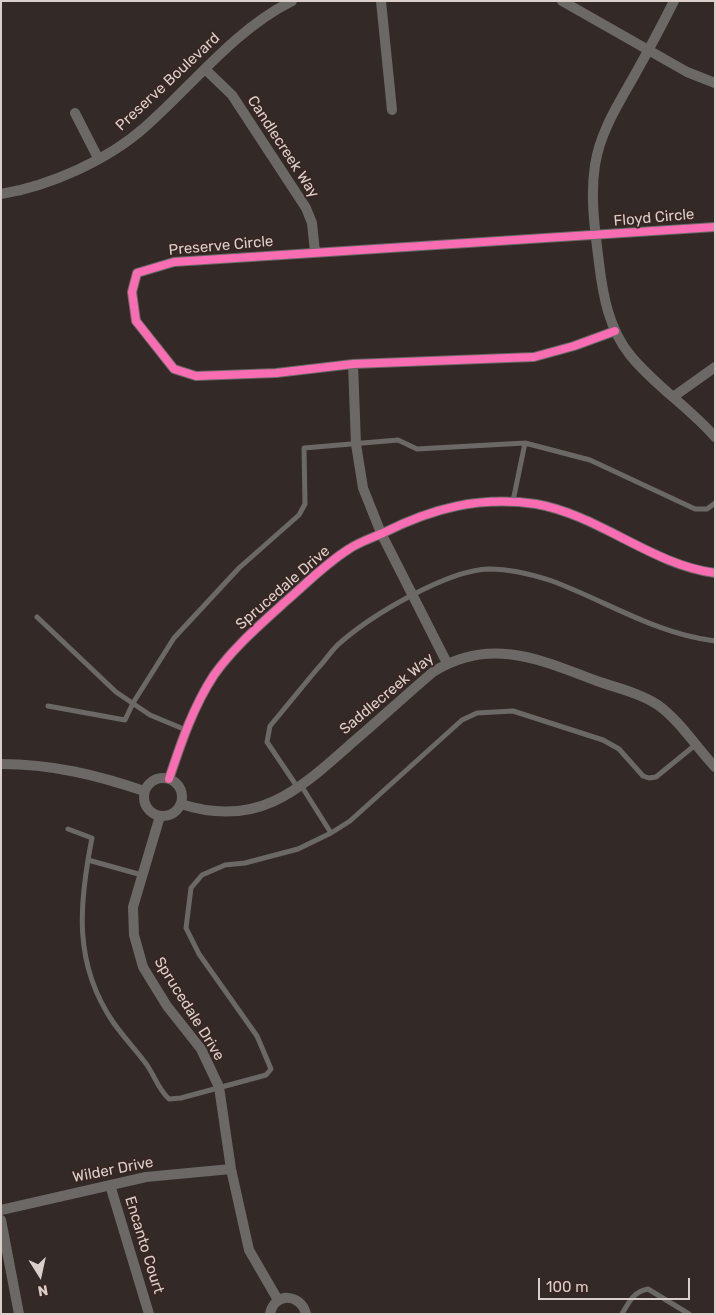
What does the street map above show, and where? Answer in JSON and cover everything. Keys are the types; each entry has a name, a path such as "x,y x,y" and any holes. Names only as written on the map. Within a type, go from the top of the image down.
{"street":[{"name":"Preserve Boulevard","path":"1,194 74,172 122,144 144,128 232,42 261,20 292,1"},
{"path":"381,1 392,110"},
{"path":"562,1 649,48 687,72 715,82"},
{"path":"674,1 608,123 595,163 592,194 595,236 602,295 615,331 630,355 702,422 715,437"},
{"name":"Candlecreek Way","path":"205,69 232,95 306,208 312,223 315,252"},
{"path":"75,113 98,158"},
{"name":"Floyd Circle","path":"595,236 715,227"},
{"name":"Preserve Circle","path":"595,236 174,262 137,273 132,292 136,321 174,369 196,376 276,373 353,364 534,357 574,346 615,331"},
{"path":"353,364 356,444 363,488 381,533 447,663"},
{"path":"673,397 715,366"},
{"name":"Sprucedale Drive","path":"169,779 186,730 214,676 231,653 256,628 327,565 350,548 428,512 456,505 481,502 513,502 558,510 583,519 668,559 688,567 715,573"},
{"name":"Saddlecreek Way","path":"181,804 214,811 236,812 261,807 300,788 433,672 447,663 472,655 496,652 539,660 640,696 658,705 672,718 694,746 715,767"},
{"path":"1,764 22,764 81,771 144,792"},
{"path":"169,779 179,788 182,797 181,804 171,814 160,816 148,809 144,802 144,792 154,780 169,779"},
{"name":"Sprucedale Drive","path":"160,816 133,907 134,935 143,967 167,1006 200,1049 218,1087 231,1169 249,1250 278,1300"},
{"name":"Wilder Drive","path":"1,1210 146,1177 231,1169"},
{"name":"Encanto Court","path":"110,1185 148,1314"},
{"path":"1,1220 19,1314"},
{"path":"270,1314 274,1304 284,1298 296,1299 304,1308 306,1314"}],"lane":[{"path":"48,706 120,721 127,717 132,703 174,638 239,568 298,515 305,504 304,448 321,445 398,440 417,449 525,444 590,460 695,510 707,508 715,503"},
{"path":"513,502 525,444"},
{"path":"331,833 267,742 270,726 340,643 383,611 412,595 462,574 487,569 518,571 552,581 663,630 696,639 715,641"},
{"path":"37,617 116,692 150,715 186,730"},
{"path":"68,829 92,838 83,884 82,942 90,972 101,1001 113,1022 150,1069 161,1092 169,1099 181,1098 266,1075 271,1069 257,1036 199,954 186,928 191,888 202,875 225,865 245,863 298,849 331,833 350,821 462,720 477,713 513,711 603,740 618,749 643,776 649,778 656,776 694,746"},
{"path":"88,860 142,875"},
{"path":"622,1314 632,1296 639,1291 648,1289 689,1314"}],"cycle path":[{"path":"615,331 574,346 534,357 353,364 276,373 196,376 174,369 136,321 132,292 137,273 174,262 715,227"},
{"path":"169,779 183,739 200,700 214,675 239,646 308,581 340,555 361,542 420,517 457,506 476,503 515,502 536,504 582,518 669,560 715,573"}]}
